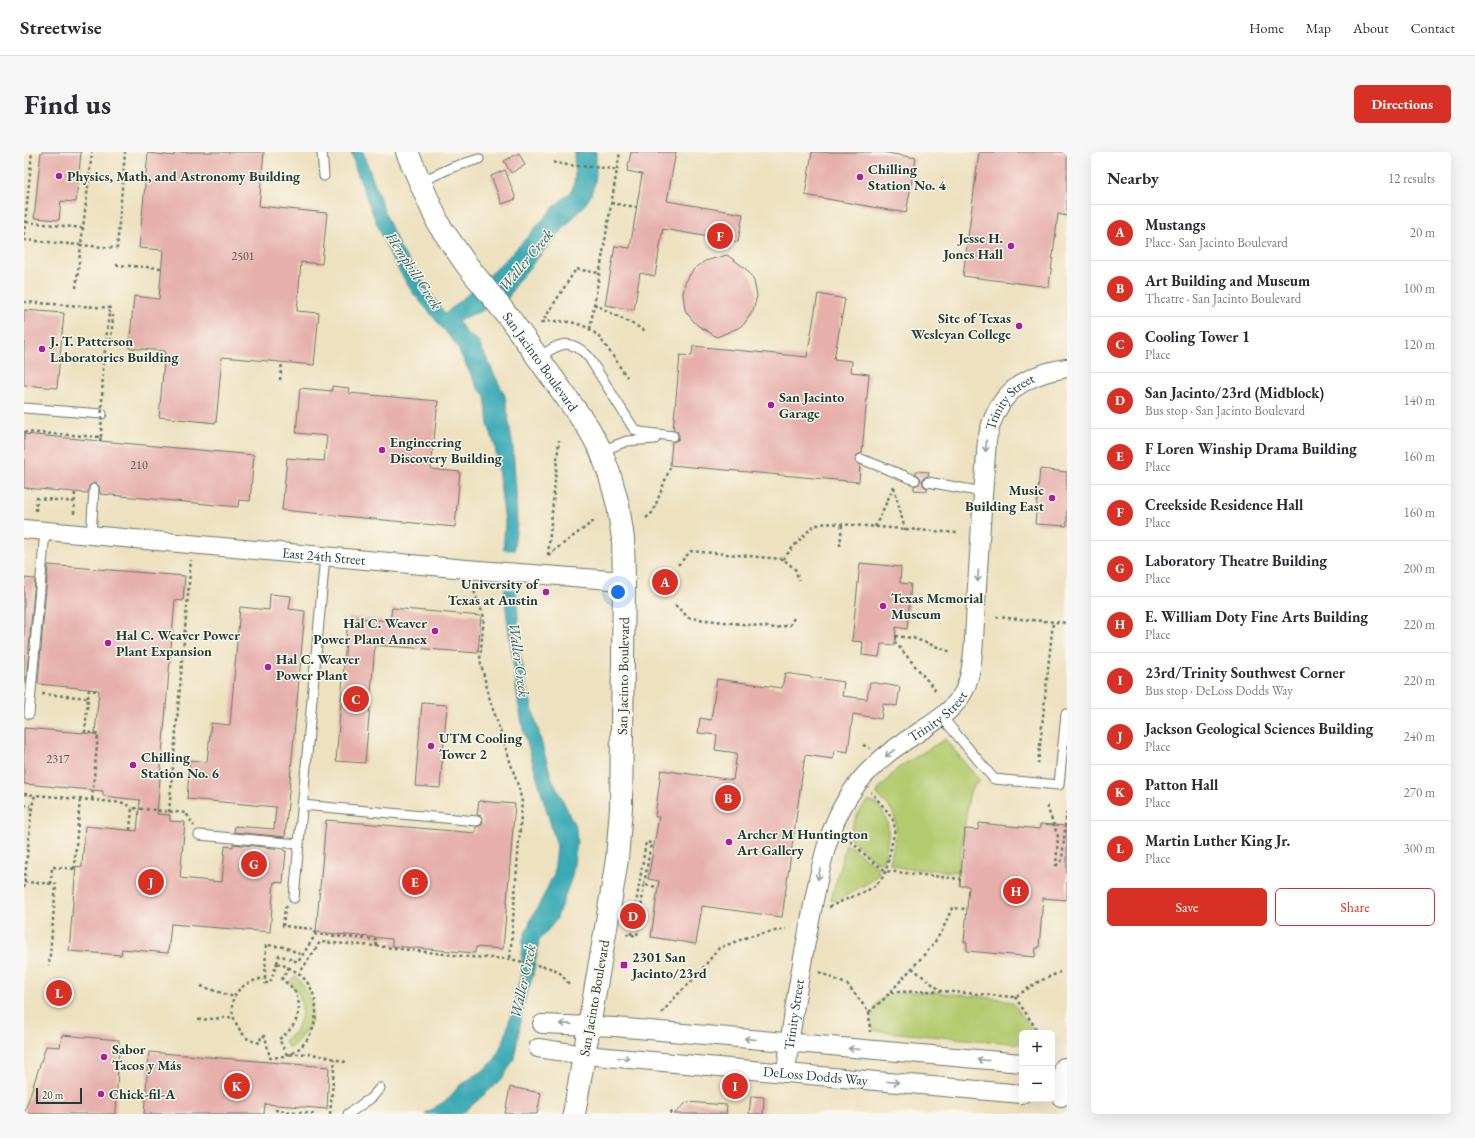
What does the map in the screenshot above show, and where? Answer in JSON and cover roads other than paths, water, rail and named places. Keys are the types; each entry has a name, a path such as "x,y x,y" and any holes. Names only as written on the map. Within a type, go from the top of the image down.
{"street":[{"name":"San Jacinto Boulevard","path":"407,152 439,225 466,264 511,320 590,429 601,451 618,505 623,539 624,581 621,808 616,867 574,1114"},
{"name":"Trinity Street","path":"786,1073 792,1017 816,886 824,852 837,816 852,790 872,766 900,744 941,716 954,704 964,690 970,670 987,440 995,412 1018,386 1030,378 1053,370 1067,368"},
{"name":"East 24th Street","path":"24,530 325,556 476,576 544,575 624,581"},
{"path":"542,1024 590,1025 1019,1063"},
{"name":"DeLoss Dodds Way","path":"538,1048 585,1055 1019,1094"},
{"path":"960,1088 963,1058"},
{"path":"1060,1097 1061,1067"}],"lane":[{"path":"322,152 324,176"},
{"path":"420,182 453,167 479,159"},
{"path":"538,358 560,344 567,344 582,350 588,356 634,429 640,432 673,437 627,441 601,451"},
{"path":"24,408 102,414"},
{"path":"861,459 915,480"},
{"path":"928,482 983,492"},
{"path":"91,536 94,489"},
{"path":"29,714 45,531"},
{"path":"294,898 325,556"},
{"path":"941,716 994,779 1059,785 1066,714"},
{"path":"302,805 477,821"},
{"path":"199,835 299,844"},
{"path":"348,1114 371,1098 380,1088"}],"water":[{"path":"351,152 363,152 385,213 400,248 445,314 492,273 522,243 553,208 572,191 575,178 574,152 596,152 596,179 590,197 516,283 509,297 479,312 458,320 467,334 478,341 505,396 513,448 516,490 517,524 514,546 520,652 527,688 551,776 576,828 577,843 572,877 556,920 539,941 533,976 524,1003 514,1059 502,1079 462,1114 424,1114 447,1100 460,1085 482,1071 494,1061 505,1037 521,974 523,939 532,917 554,874 557,846 523,729 518,702 505,602 503,554 505,522 495,446 488,425 485,396 477,387 455,343 413,293 392,259 374,217 356,170"}],"place":[{"name":"Physics, Math, and Astronomy Building","path":"59,176"},
{"name":"Chilling Station No. 4","path":"860,177"},
{"name":"Creekside Residence Hall","path":"720,236"},
{"name":"Jesse H. Jones Hall","path":"1011,246"},
{"name":"Site of Texas Wesleyan College","path":"1019,326"},
{"name":"J. T. Patterson Laboratories Building","path":"42,349"},
{"name":"San Jacinto Garage","path":"771,405"},
{"name":"Engineering Discovery Building","path":"382,450"},
{"name":"Music Building East","path":"1052,498"},
{"name":"Mustangs","path":"665,582"},
{"name":"University of Texas at Austin","path":"546,592"},
{"name":"Texas Memorial Museum","path":"883,606"},
{"name":"Hal C. Weaver Power Plant Annex","path":"435,631"},
{"name":"Hal C. Weaver Power Plant Expansion","path":"108,643"},
{"name":"Hal C. Weaver Power Plant","path":"268,667"},
{"name":"Cooling Tower 1","path":"356,699"},
{"name":"UTM Cooling Tower 2","path":"431,746"},
{"name":"Chilling Station No. 6","path":"133,765"},
{"name":"Art Building and Museum","path":"728,798"},
{"name":"Archer M Huntington Art Gallery","path":"729,842"},
{"name":"Laboratory Theatre Building","path":"254,864"},
{"name":"Jackson Geological Sciences Building","path":"151,882"},
{"name":"F Loren Winship Drama Building","path":"415,882"},
{"name":"E. William Doty Fine Arts Building","path":"1016,891"},
{"name":"San Jacinto/23rd (Midblock)","path":"633,916"},
{"name":"2301 San Jacinto/23rd","path":"624,965"},
{"name":"Martin Luther King Jr.","path":"59,993"},
{"name":"Sabor Tacos y Más","path":"104,1057"},
{"name":"Patton Hall","path":"237,1086"},
{"name":"23rd/Trinity Southwest Corner","path":"735,1086"},
{"name":"Chick-fil-A","path":"101,1094"}],"water label":[{"name":"Waller Creek","path":"526,260"},
{"name":"Hemphill Creek","path":"414,271"},
{"name":"Waller Creek","path":"519,660"},
{"name":"Waller Creek","path":"523,981"}]}
